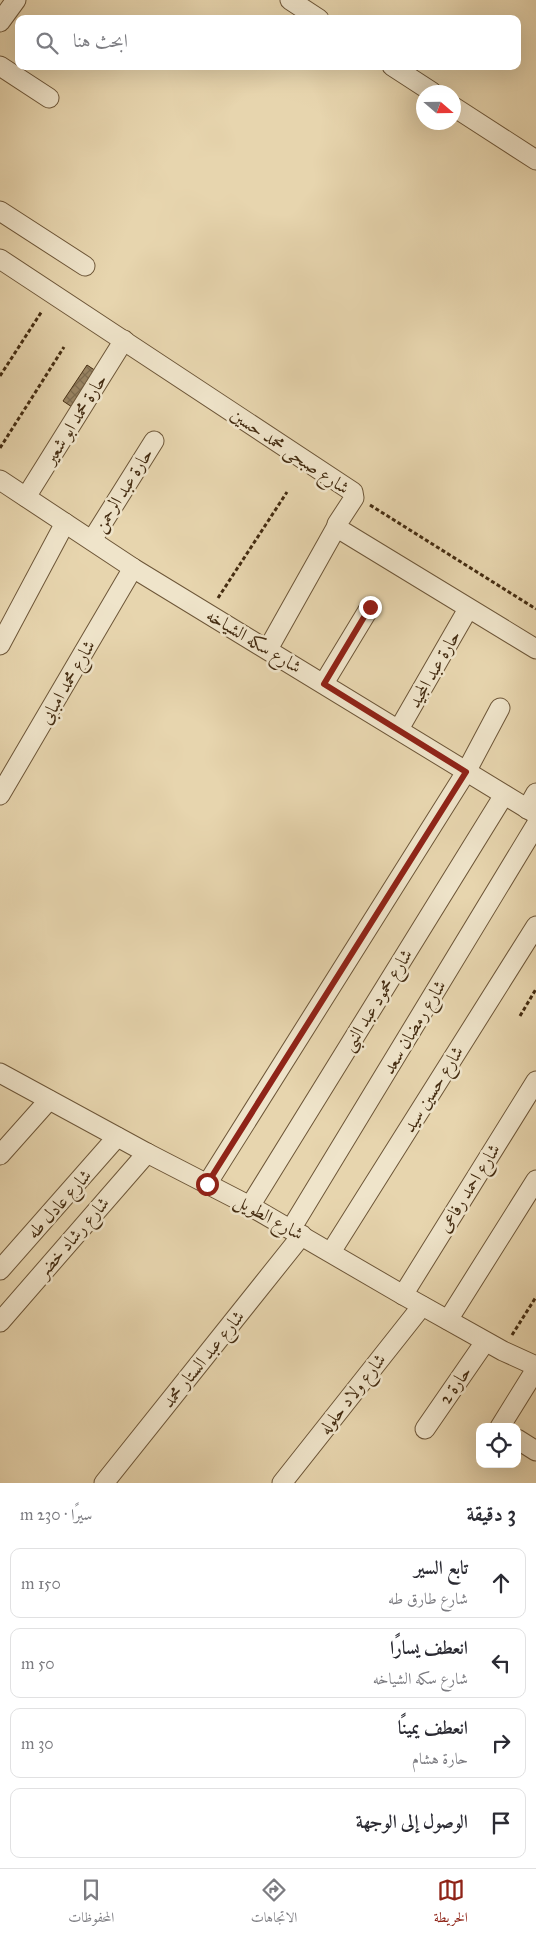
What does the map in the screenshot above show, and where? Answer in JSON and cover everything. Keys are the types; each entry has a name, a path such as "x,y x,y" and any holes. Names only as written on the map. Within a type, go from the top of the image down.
{"street":[{"path":"0,22 16,0"},
{"path":"290,0 313,15"},
{"path":"0,66 48,98"},
{"path":"398,70 421,85"},
{"path":"461,112 536,160"},
{"path":"0,211 85,266"},
{"name":"شارع صبحى محمد حسين","path":"0,259 353,492 355,496 268,649"},
{"name":"حارة محمد ابو شعير","path":"26,497 124,340"},
{"name":"حارة عبد الرحمن","path":"92,540 154,441"},
{"name":"شارع سكه الشياخه","path":"0,480 133,568 504,795 534,810"},
{"path":"0,645 65,523"},
{"path":"337,526 468,609 536,649"},
{"name":"شارع محمد امبابى","path":"0,795 133,568"},
{"path":"324,684 370,607"},
{"name":"حارة عبد المجيد","path":"399,729 468,609"},
{"path":"207,1184 466,772 500,708"},
{"name":"شارع محمود عبد النبى","path":"250,1206 504,795"},
{"name":"شارع رمضان سعد","path":"296,1232 534,810"},
{"name":"شارع حسين سيد","path":"331,1252 536,926"},
{"name":"شارع الطويل","path":"0,1073 147,1153 250,1206 422,1306 536,1368"},
{"name":"شارع احمد رفاعى","path":"403,1295 536,1081"},
{"path":"0,1154 49,1100"},
{"name":"شارع عادل طه","path":"0,1270 117,1137"},
{"name":"شارع رشاد خضر","path":"0,1322 147,1153"},
{"path":"448,1320 536,1180"},
{"name":"شارع عبد الستار محمد","path":"104,1483 296,1232"},
{"name":"شارع ولاد حلوله","path":"282,1483 422,1306"},
{"name":"حارة 2","path":"425,1429 486,1342"},
{"path":"502,1423 536,1368"},
{"path":"521,1442 536,1451"}],"path":[{"path":"0,376 54,294"},
{"path":"0,448 64,347"},
{"path":"208,613 287,492"},
{"path":"355,496 536,608"},
{"path":"520,1016 536,989"},
{"path":"503,1351 536,1297"}],"building":[{"path":"87,365 102,375 78,411 63,401"}],"route":[{"path":"207,1184 466,772 324,684 370,607"}]}
